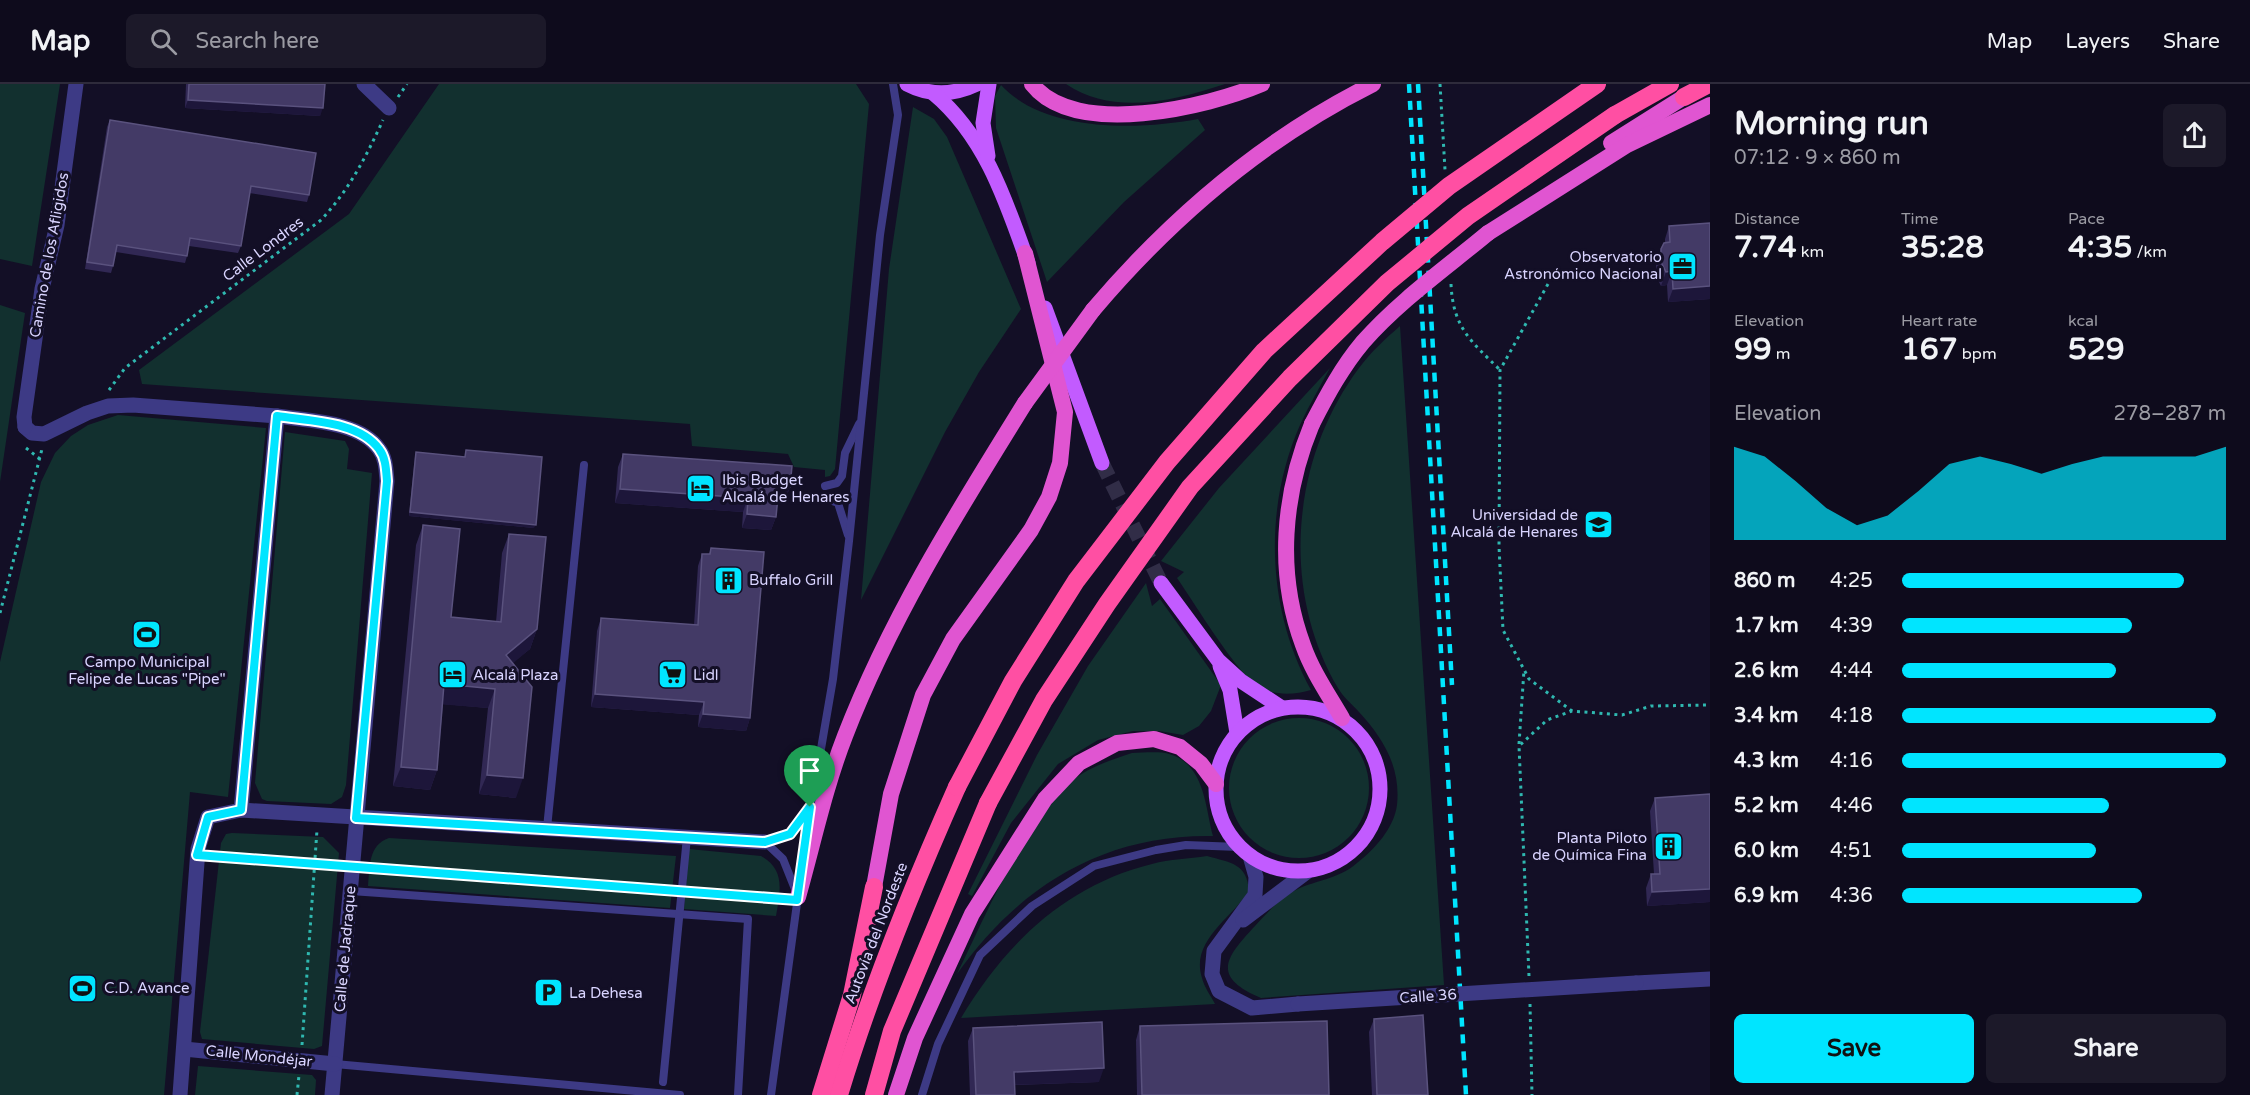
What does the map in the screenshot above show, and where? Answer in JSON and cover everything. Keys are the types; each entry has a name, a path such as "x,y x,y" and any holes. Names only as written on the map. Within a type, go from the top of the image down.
{"highway":[{"path":"1032,84 1052,100 1073,108 1130,115 1186,109 1234,96 1262,84"},
{"path":"797,898 845,737 888,636 957,513 1025,403 1093,310 1120,278 1194,205 1281,138 1373,84"},
{"name":"Autovía del Nordeste","path":"839,1095 862,1017 905,907 957,786 1014,681 1076,581 1167,462 1264,351 1382,242 1449,186 1597,84"},
{"path":"874,1095 892,1031 988,803 1044,700 1107,604 1190,487 1290,378 1387,283 1468,216 1615,115 1670,84"},
{"path":"1342,718 1302,644 1291,600 1286,553 1286,520 1290,487 1312,424 1337,378 1364,342 1394,311 1488,233 1684,97 1709,84"},
{"path":"1624,140 1710,105"},
{"path":"821,1095 852,995 891,794 923,695 953,639 1031,530 1049,497 1060,463 1065,412 1025,253"},
{"path":"896,1095 915,1038 972,914 1045,799 1079,763 1117,743 1154,739 1180,747 1201,764 1216,784"}],"main road":[{"path":"907,84 933,93 949,93 977,84"},
{"path":"989,84 983,123 990,165"},
{"path":"933,93 955,111 990,165 1025,253 1102,463"},
{"path":"1161,583 1218,660 1241,681 1282,708"},
{"path":"1218,660 1230,690 1237,733"},
{"path":"1302,706 1323,710 1342,718 1361,734 1375,756 1381,781 1379,807 1370,830 1354,850 1332,864 1308,871 1277,868 1245,852 1226,829 1217,807 1216,784 1219,765 1237,733 1257,717 1282,708 1302,706"}],"street":[{"name":"Camino de los Afligidos","path":"44,434 32,433 25,427 24,417 42,289 57,225 76,84"},
{"path":"364,84 389,108"},
{"path":"44,434 87,413 108,406 133,405 277,416 241,810"},
{"name":"Calle de Jadraque","path":"277,416 337,426 369,439 382,456 387,481 332,1095"},
{"path":"180,1095 197,855 208,817 241,810 765,842"},
{"name":"Calle 36","path":"1245,852 1256,877 1255,895 1214,951 1212,974 1219,991 1252,1008 1710,979"},
{"name":"Calle 36","path":"1231,929 1308,871"},
{"name":"Calle Mondéjar","path":"184,1049 335,1064"}],"lane":[{"path":"771,1095 810,807 833,679 880,235 898,116 893,84"},
{"path":"825,486 837,483 842,476 845,453 862,418"},
{"path":"547,828 584,465"},
{"path":"827,499 837,502 849,541"},
{"path":"797,898 783,859 765,842 790,834 810,807"},
{"path":"663,1082 687,837"},
{"path":"922,1095 938,1044 980,955 1032,906 1094,866 1186,845 1245,852"},
{"path":"351,891 748,920 738,1095"},
{"path":"335,1064 680,1095"}],"path":[{"name":"Calle Londres","path":"108,406 109,387 125,368 321,220 341,198 360,169 389,108 407,84"},
{"path":"1548,284 1500,370 1499,546 1503,630 1529,679 1572,711"},
{"path":"0,613 40,459 44,434"},
{"path":"1524,669 1519,746 1529,979"},
{"path":"1519,746 1547,720 1572,711 1622,715 1651,706 1710,705"},
{"path":"297,1095 318,816"},
{"path":"197,855 797,898"},
{"path":"1530,1000 1532,1095"}],"green space":[{"path":"0,84 60,84 32,266 0,259"},
{"path":"439,84 856,84 869,104 835,469 830,476 825,477 825,470 794,467 788,454 692,446 690,424 142,384 139,370 349,214"},
{"path":"1066,84 1225,84 1165,100 1124,103 1084,94"},
{"path":"1001,85 1020,101 1042,112 1067,120 1121,126 1174,123 1198,119 1205,130 1124,202 1047,282 996,128 995,96"},
{"path":"913,107 934,119 947,137 1021,309 979,372 945,432 861,600 889,269"},
{"path":"0,305 25,313 0,482"},
{"path":"1400,326 1444,985 1261,998 1245,990 1229,974 1228,966 1236,948 1267,913 1287,895 1342,873 1364,857 1388,830 1397,805 1396,778 1383,743 1368,722 1340,691 1319,650 1307,609 1301,568 1301,525 1307,483 1319,443 1336,404 1359,368"},
{"path":"1330,368 1303,418 1288,457 1280,491 1276,525 1275,559 1278,593 1296,659 1311,690 1291,694 1270,692 1257,686 1248,678 1227,652 1177,578 1184,572 1161,561 1219,488"},
{"path":"118,415 266,428 228,797 190,792 164,1095 0,1095 0,662 41,482 55,453 71,436 88,425"},
{"path":"285,432 345,441 349,449 347,469 372,473 346,785 342,797 331,804 267,801 262,799 255,783"},
{"path":"1146,583 1152,606 1160,599 1221,685 1211,711 1199,726 1183,735 1159,731 1133,731 1098,740 1058,764 1011,823 972,896 968,894 1037,755 1088,666"},
{"path":"1299,718 1326,724 1338,730 1348,739 1357,749 1363,761 1369,788 1363,815 1357,827 1348,837 1338,846 1326,852 1299,858 1272,852 1260,846 1250,837 1241,827 1235,815 1229,788 1235,761 1241,749 1250,739 1260,730 1272,724"},
{"path":"1132,753 1169,754 1181,759 1190,767 1202,788 1213,836 1173,838 1136,844 1100,856 1067,871 1037,891 1008,915 981,943 957,974 1007,872 1022,845 1054,799 1085,772"},
{"path":"226,834 323,837 339,853 322,1046 314,1049 202,1039 200,1032 221,843"},
{"path":"389,838 676,856 670,908 368,886 374,851 382,841"},
{"path":"689,849 761,856 769,862 778,875 779,882 776,916 684,909"},
{"path":"1207,856 1241,869 1248,882 1249,891 1207,941 1202,953 1200,965 1202,978 1215,1004 961,1018 978,991 1018,942 1065,902 1121,874 1159,862"},
{"path":"198,1066 312,1075 316,1080 315,1095 195,1095"}],"building":[{"path":"189,84 325,84 323,108 188,100"},
{"path":"110,120 316,153 309,195 251,186 241,246 190,238 187,256 117,245 113,266 87,262"},
{"name":"Observatorio Astronómico Nacional","path":"1710,223 1710,286 1673,289 1672,271 1666,272 1661,262 1661,249 1664,243 1670,242 1669,226"},
{"path":"466,450 542,457 536,525 410,512 416,452 465,457"},
{"name":"Ibis Budget Alcalá de Henares","path":"623,454 792,466 790,487 779,486 776,517 747,514 748,498 620,489"},
{"name":"Alcalá Plaza","path":"423,525 460,529 451,617 501,622 509,534 546,537 537,629 506,655 532,687 523,778 487,775 495,689 444,684 437,770 401,767"},
{"path":"711,548 764,552 750,718 703,714 704,702 595,694 601,618 698,625 702,554 710,554"},
{"path":"1710,794 1710,889 1652,892 1651,874 1660,874 1655,798"},
{"path":"1423,1015 1428,1095 1377,1095 1374,1019"},
{"path":"1327,1021 1329,1095 1142,1095 1140,1026"},
{"path":"1102,1022 1104,1068 1014,1072 1015,1095 976,1095 973,1028"}],"tunnel":[{"path":"1102,463 1161,583"}],"railway":[{"path":"1409,84 1466,1095"},
{"path":"1418,84 1452,685"}],"place":[{"name":"Observatorio Astronómico Nacional","path":"1683,266"},
{"name":"Ibis Budget Alcalá de Henares","path":"701,489"},
{"name":"Universidad de Alcalá de Henares","path":"1599,524"},
{"name":"Buffalo Grill","path":"728,580"},
{"name":"Campo Municipal Felipe de Lucas \"Pipe\"","path":"147,635"},
{"name":"Alcalá Plaza","path":"452,675"},
{"name":"Lidl","path":"672,675"},
{"name":"Planta Piloto de Química Fina","path":"1668,847"},
{"name":"C.D. Avance","path":"83,988"},
{"name":"La Dehesa","path":"548,993"}],"route":[{"path":"277,416 337,426 352,431 369,439 380,449 386,463 387,481 356,818 765,842 790,834 810,807 797,900 197,855 208,817 241,810 277,416"}]}
